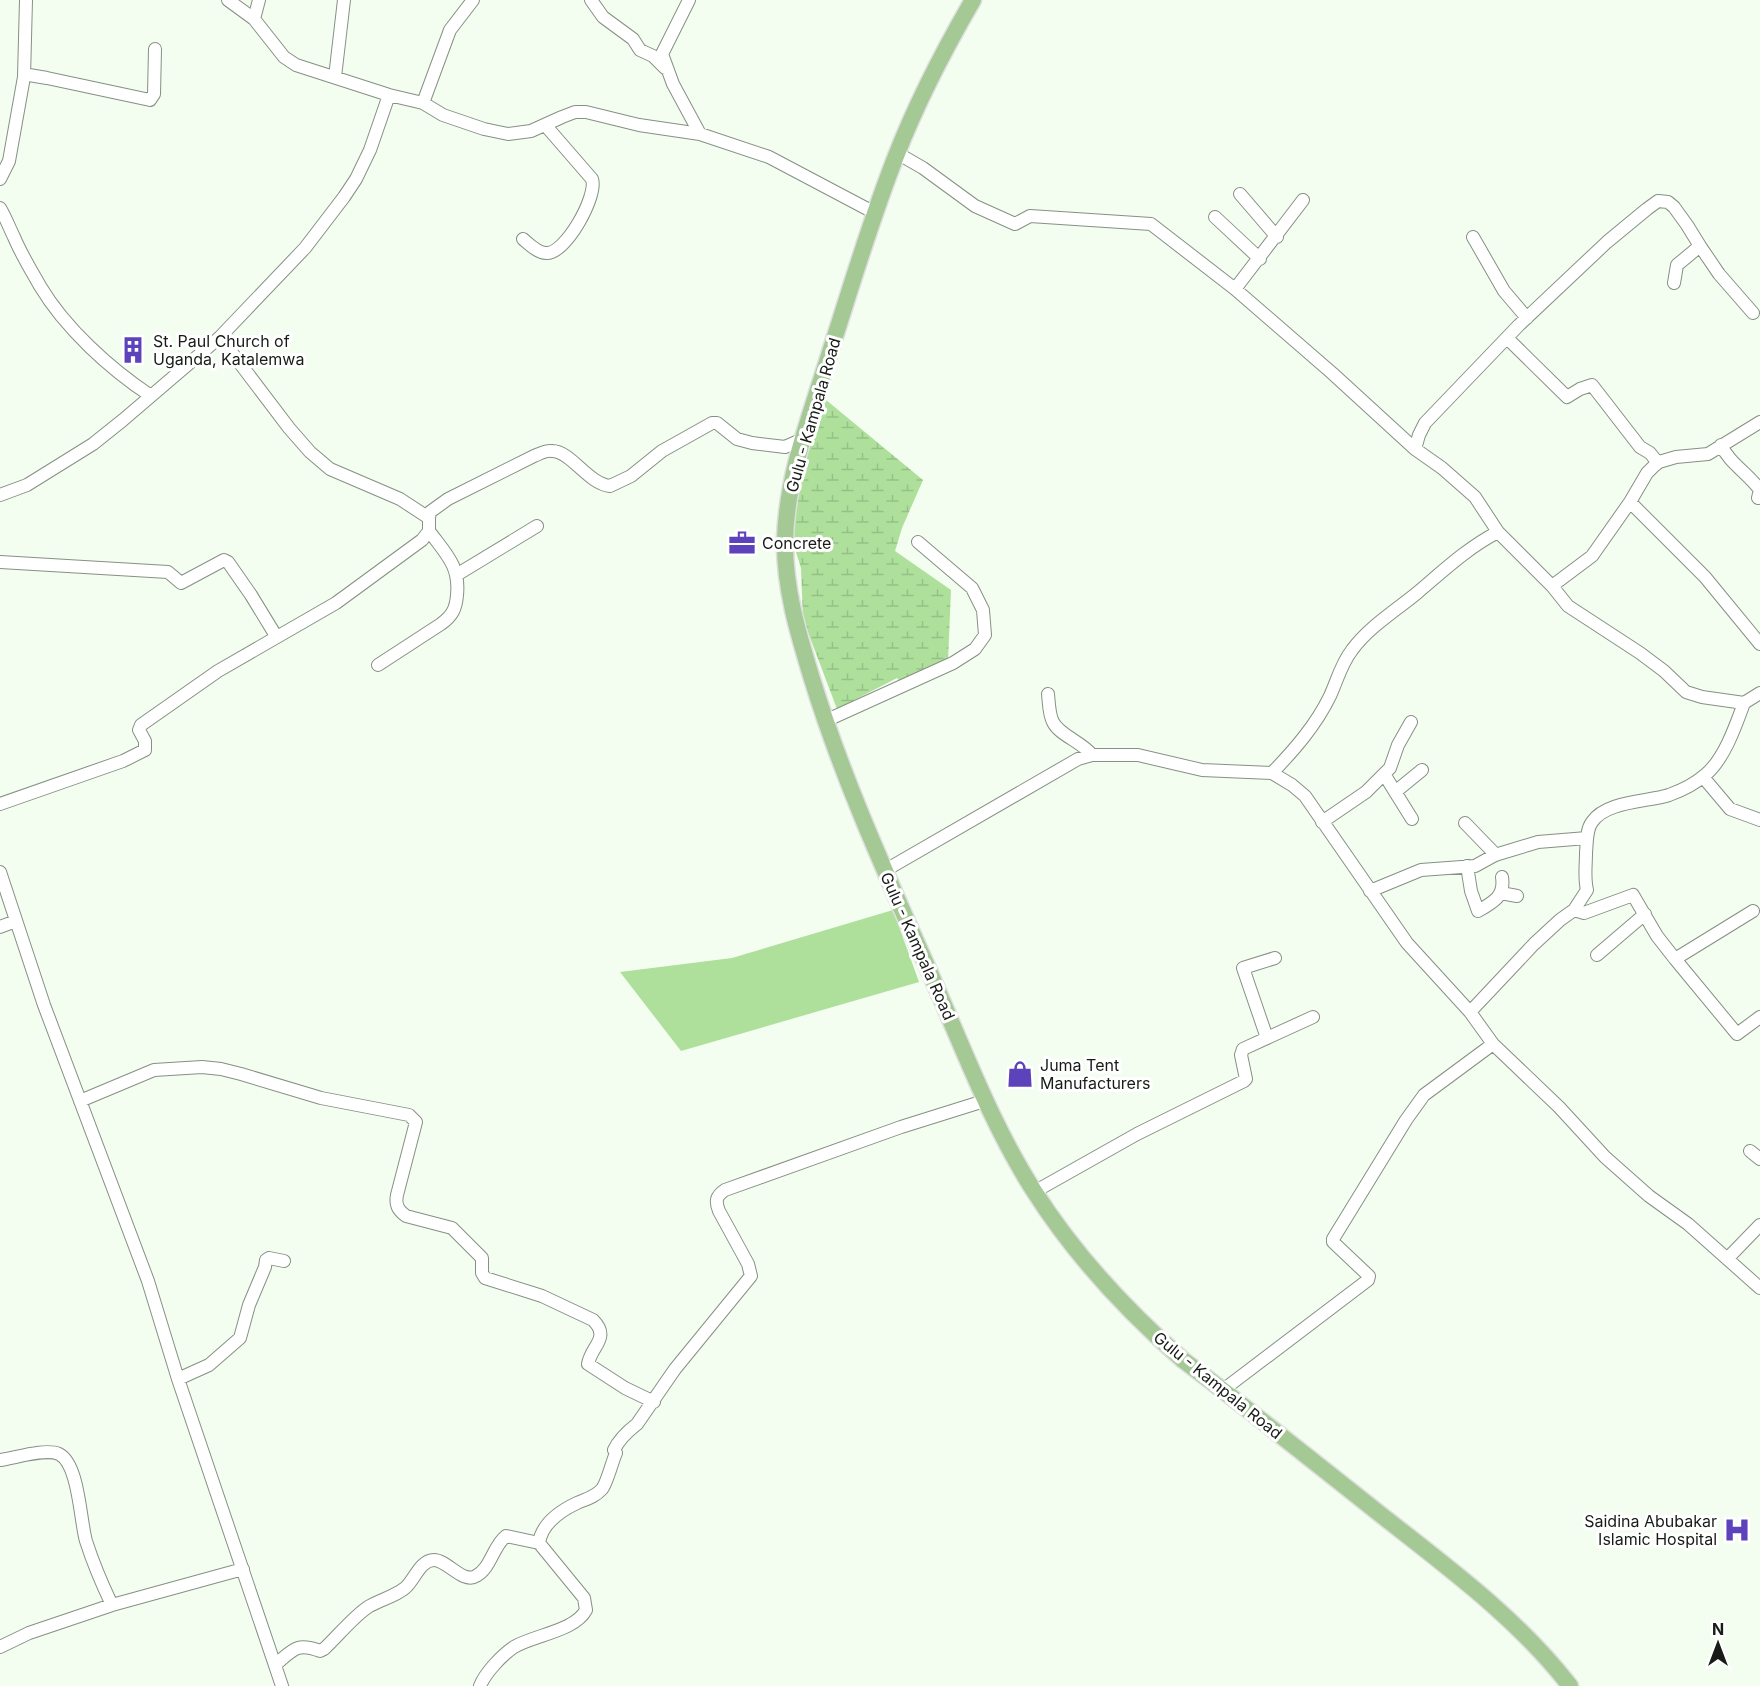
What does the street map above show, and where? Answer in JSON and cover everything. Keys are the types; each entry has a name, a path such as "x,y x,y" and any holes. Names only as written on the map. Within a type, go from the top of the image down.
{"main road":[{"name":"Gulu - Kampala Road","path":"973,0 948,41 897,153 875,213 802,439 789,490 785,566 793,613 825,721 884,871 953,1025 984,1101 1034,1192 1093,1269 1151,1332 1183,1360 1449,1568 1494,1606 1528,1639 1570,1686"}],"street":[{"path":"0,179 9,161 24,76 26,0"},
{"path":"228,0 254,19 288,61 306,69 389,95 423,103 443,116 508,134 524,133 546,126 575,112 586,112 598,113 639,125 700,134 769,157 875,213"},
{"path":"254,19 259,0"},
{"path":"334,76 344,0"},
{"path":"423,103 450,30 473,0"},
{"path":"591,0 603,17 633,39 640,50 653,56 666,69"},
{"path":"689,0 662,54 666,69 700,134"},
{"path":"24,76 46,78 150,100 154,94 156,49"},
{"path":"0,495 27,485 93,444 220,337 305,248 344,197 370,150 389,95"},
{"path":"523,238 543,253 554,252 563,245 581,219 594,189 592,180 546,126"},
{"path":"897,153 923,168 975,206 1015,224 1030,216 1151,224 1235,289 1332,372 1415,449 1442,468 1475,497 1498,532 1552,586 1568,606 1640,653 1686,692 1702,697 1744,703"},
{"path":"1240,194 1277,237"},
{"path":"1235,289 1277,237 1303,200"},
{"path":"1415,449 1425,423 1507,338 1607,242 1658,201 1668,202 1674,207 1719,274 1754,314"},
{"path":"0,208 41,288 74,330 128,380 151,396"},
{"path":"1215,217 1260,259"},
{"path":"1473,237 1503,291 1527,318"},
{"path":"1674,283 1677,265 1700,246"},
{"path":"220,337 310,452 330,469 400,499 429,525 458,574 456,601 450,618 378,665"},
{"path":"1507,338 1567,397 1592,385 1640,447 1650,453 1658,463"},
{"path":"1552,586 1592,556 1630,502 1647,473 1658,463 1676,457 1708,453 1760,422"},
{"path":"0,804 123,761 145,750 145,741 139,730 141,724 193,687 276,636 336,603 410,550 422,540 429,525 430,512 448,499 534,456 552,450 567,457 594,480 610,486 631,476 662,451 712,423 717,423 737,439 752,443 785,447 802,439"},
{"path":"1721,445 1732,462 1754,481 1760,490 1758,498"},
{"path":"1630,502 1705,577 1760,644"},
{"path":"458,574 537,526"},
{"path":"1272,773 1303,740 1330,697 1350,651 1366,634 1456,560 1482,540 1498,532"},
{"path":"825,721 953,663 975,649 986,635 983,610 972,588 918,542"},
{"path":"0,562 168,572 181,583 224,560 228,562 251,595 276,636"},
{"path":"1470,1012 1534,944 1574,910 1587,890 1585,882 1587,838 1591,823 1600,813 1614,807 1669,795 1703,777 1712,769 1734,732 1744,703 1760,693"},
{"path":"1048,694 1052,721 1059,731 1072,737 1092,756"},
{"path":"1322,822 1366,792 1390,768 1398,745 1411,722"},
{"path":"884,871 1078,759 1092,756 1138,755 1202,770 1272,773 1305,796 1407,943 1470,1012 1493,1044 1559,1107 1605,1157 1649,1196 1688,1224 1760,1288"},
{"path":"1395,792 1422,770"},
{"path":"1384,774 1412,819"},
{"path":"1703,777 1730,809 1760,820"},
{"path":"1465,823 1496,855"},
{"path":"1370,891 1421,870 1475,866 1496,855 1538,842 1587,838"},
{"path":"1467,866 1471,891 1478,911 1501,893 1504,888 1503,877"},
{"path":"0,872 80,1101 148,1281 178,1379 282,1686"},
{"path":"1501,893 1517,896"},
{"path":"1574,910 1584,913 1633,895 1657,936 1737,1034 1760,1017"},
{"path":"1675,959 1754,911"},
{"path":"1597,956 1645,914"},
{"path":"0,927 16,921"},
{"path":"1267,1038 1243,968 1275,957"},
{"path":"1034,1192 1137,1134 1244,1081 1246,1078 1242,1050 1313,1017"},
{"path":"1223,1390 1367,1282 1369,1276 1333,1242 1333,1239 1406,1120 1424,1095 1493,1044"},
{"path":"80,1101 154,1070 202,1067 221,1069 321,1098 377,1108 414,1118 416,1122 396,1195 400,1212 406,1216 452,1228 482,1258 482,1273 485,1278 542,1296 592,1320 598,1326 600,1341 588,1364 625,1388 654,1402"},
{"path":"539,1543 541,1532 548,1523 567,1509 601,1490 617,1445 637,1424 675,1369 751,1276 748,1264 718,1211 716,1203 720,1193 901,1126 984,1101"},
{"path":"1727,1259 1760,1225"},
{"path":"178,1379 209,1365 240,1338 249,1305 266,1260 269,1258 284,1261"},
{"path":"0,1460 49,1451 64,1457 69,1464 76,1486 85,1537 94,1567 112,1605"},
{"path":"274,1665 300,1646 320,1651 324,1649 363,1610 404,1589 416,1573 430,1561 439,1561 471,1578 484,1569 501,1540 506,1536 539,1543 584,1598 586,1610 579,1619 566,1626 514,1648 488,1671 480,1686"},
{"path":"0,1647 29,1633 112,1605 243,1569"}],"green space":[{"path":"820,395 923,480 902,528 895,551 951,590 948,661 901,683 897,678 837,709 803,619 801,568 792,539 798,475"},
{"path":"893,910 919,982 681,1051 620,972 732,958"}],"place":[{"name":"St. Paul Church of Uganda, Katalemwa","path":"133,350"},
{"name":"Concrete","path":"742,543"},
{"name":"Juma Tent Manufacturers","path":"1020,1074"},
{"name":"Saidina Abubakar Islamic Hospital","path":"1737,1530"}]}
